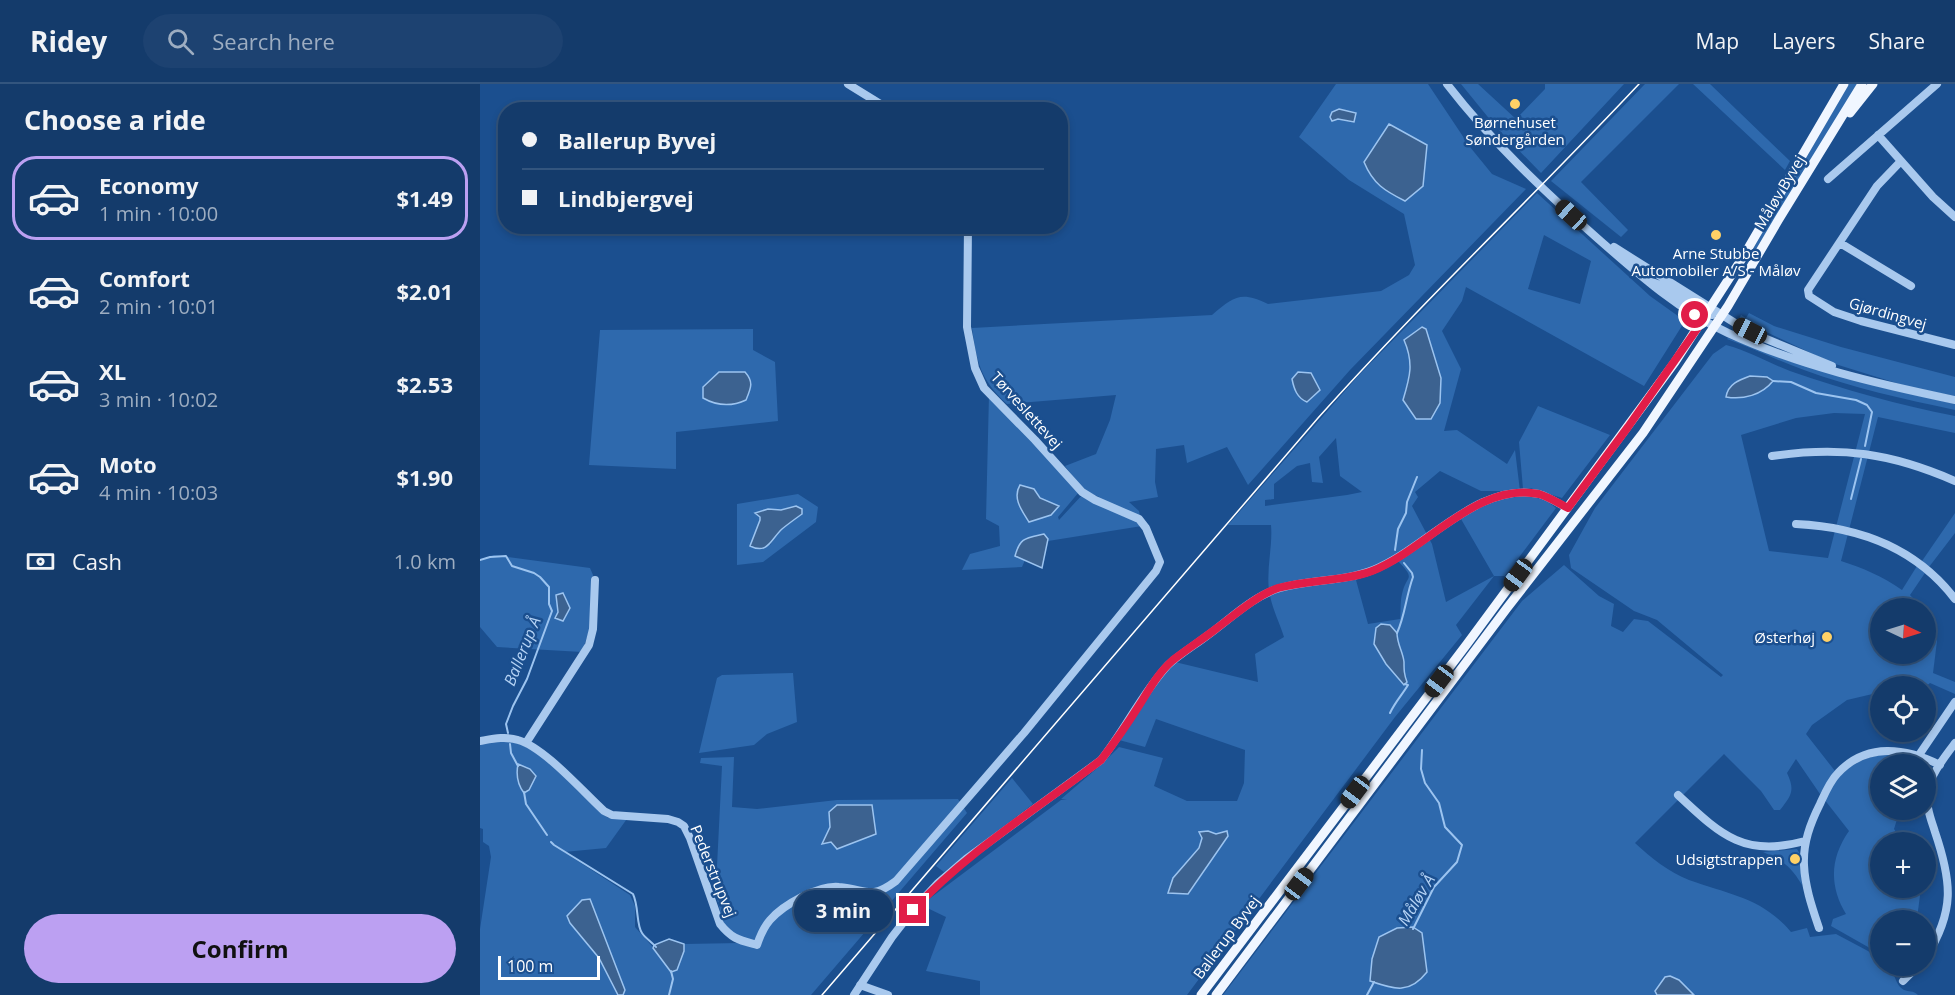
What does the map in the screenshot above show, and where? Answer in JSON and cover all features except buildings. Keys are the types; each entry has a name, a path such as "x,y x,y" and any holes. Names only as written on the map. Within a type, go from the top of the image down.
{"main road":[{"name":"Måløv Byvej","path":"1707,314 1766,219 1844,84"},
{"name":"Måløv Byvej","path":"1715,326 1862,84"},
{"path":"1832,132 1873,84"},
{"name":"Ballerup Byvej","path":"1201,995 1474,636 1628,427 1707,314"},
{"name":"Ballerup Byvej","path":"1216,995 1507,608 1643,433 1715,326"}],"street":[{"path":"848,84 877,102"},
{"path":"1447,84 1494,142 1529,176 1666,296 1707,314 1722,316 1764,338 1858,377"},
{"path":"1828,179 1934,85"},
{"path":"1878,135 1933,197 1955,217"},
{"name":"Gjørdingvej","path":"1901,161 1877,186 1808,290 1809,296 1834,312 1955,345"},
{"path":"1583,225 1653,273 1707,314 1715,326 1788,358 1955,400"},
{"name":"Tørveslettevej","path":"757,945 769,921 779,912 814,891 840,886 876,893 896,881 1072,676 1156,571 1160,562 1146,528 1139,519 1082,492 984,388 975,368 967,327 968,234"},
{"path":"1840,243 1911,286"},
{"path":"1772,456 1835,451 1899,459 1955,481"},
{"path":"854,995 913,910 938,883 966,859 1101,760 1163,670 1251,603 1279,588 1341,580 1373,570 1398,557 1473,507 1504,495 1539,494 1568,508"},
{"path":"1796,524 1822,525 1847,530 1885,543 1925,568 1955,599"},
{"path":"526,743 589,645 593,630 595,580"},
{"path":"1920,754 1955,702"},
{"name":"Pederstrupvej","path":"480,741 510,738 526,743 541,752 604,811 619,816 668,819 678,822 690,838 720,924 729,936 757,945"},
{"path":"1936,942 1943,931 1951,906 1950,877 1929,813 1927,799 1928,790 1940,765 1955,743"},
{"path":"1819,927 1807,890 1804,865 1805,841 1810,822 1829,786 1838,772 1867,754 1884,750 1915,754"},
{"path":"1936,763 1940,765"},
{"path":"1678,795 1711,826 1728,837 1744,843 1774,848 1805,841"},
{"path":"1903,981 1908,976"},
{"path":"860,985 888,995"}],"shaded area":[{"path":"1336,84 1428,84 1470,147 1492,174 1526,189 1350,370 1248,485 1227,447 1187,463 1184,445 1156,449 1155,482 1158,497 1129,502 1139,511 1142,526 1048,541 1044,534 1033,536 1025,539 1018,550 1016,556 1025,560 1022,567 962,570 970,554 1000,546 999,526 986,519 989,394 1079,492 1058,517 1059,520 1083,494 1094,502 1099,497 1083,490 1065,466 1096,454 1110,420 1116,395 1007,404 981,370 972,328 1212,315 1226,303 1238,298 1251,298 1268,304 1381,291 1409,275 1415,265 1404,214 1349,180 1299,137"},
{"path":"1461,84 1478,84 1516,119 1545,89 1545,84 1624,84 1541,173 1496,127"},
{"path":"1645,84 1679,84 1581,182 1628,230 1621,237 1551,181"},
{"path":"1693,84 1710,84 1790,161 1785,170"},
{"path":"1849,84 1858,84 1745,267 1753,249"},
{"path":"1339,109 1356,113 1354,122 1338,119 1332,121 1330,117 1332,112"},
{"path":"1389,124 1427,145 1423,186 1405,201 1380,186 1371,176 1364,162"},
{"path":"1537,193 1650,296 1685,321 1644,386 1466,287 1462,301 1442,331 1461,369 1444,431 1457,430 1507,464 1515,450 1520,491 1481,491 1440,471 1415,492 1418,497 1412,506 1432,544 1446,602 1494,576 1456,625 1462,635 1395,717 1187,995 980,995 980,981 926,971 946,917 921,905 1061,800 1067,799 1061,799 1119,747 1163,758 1154,786 1187,801 1237,801 1244,783 1245,750 1156,719 1145,747 1119,740 1160,676 1175,662 1258,682 1255,654 1284,637 1270,596 1271,525 1228,525 1358,376","holes":["1544,235 1591,261 1580,304 1528,289","1411,356 1436,365 1441,378 1440,403 1403,401","1336,438 1340,476 1362,492 1265,506 1265,500 1274,499 1274,484 1297,466 1310,463 1312,482 1323,483 1319,457","1398,561 1409,578 1402,594 1400,619 1368,624 1356,580","1381,624 1389,625 1397,633 1407,682","1208,831 1216,834 1205,870 1188,894 1173,878 1199,848 1202,838 1200,832"]},
{"path":"1749,313 1774,326 1841,347 1955,377 1955,396 1909,387 1832,363 1739,319 1741,315 1746,318"},
{"path":"1422,327 1426,329 1441,378 1440,403 1431,419 1416,419 1403,400 1410,370 1404,340"},
{"path":"753,329 753,350 775,362 778,421 676,432 676,469 589,465 600,330"},
{"path":"1728,338 1789,361 1880,387 1955,404 1955,410 1879,393 1822,376 1785,363"},
{"path":"1726,345 1790,371 1831,384 1893,402 1955,416 1955,433 1878,417 1841,561 1872,573 1902,590 1917,566 1925,573 1910,595 1913,598 1870,598 1870,664 1934,664 1933,673 1955,682 1955,694 1936,686 1936,676 1870,676 1870,695 1847,700 1812,725 1806,734 1835,771 1820,794 1796,759 1787,773 1791,792 1780,810 1774,810 1761,791 1724,754 1635,843 1674,873 1756,904 1780,920 1791,932 1807,928 1810,937 1836,934 1868,951 1870,953 1870,976 1894,976 1900,987 1918,995 1223,995 1522,601 1564,565 1599,596 1614,604 1611,626 1623,632 1634,619 1648,621 1721,677 1723,675 1657,620 1634,611 1571,568 1569,555 1595,508 1713,354","holes":["1834,413 1865,414 1828,558 1769,551 1741,435 1796,418"]},
{"path":"719,372 745,372 751,385 746,400 724,405 703,398 703,387"},
{"path":"1298,372 1311,373 1320,390 1307,402 1298,396 1294,386 1292,379"},
{"path":"1750,376 1767,377 1773,381 1758,393 1739,398 1726,397 1732,386"},
{"path":"1538,406 1610,435 1562,498 1530,488 1523,489 1519,442"},
{"path":"1020,485 1034,489 1040,498 1059,506 1051,515 1029,522 1017,500"},
{"path":"798,494 818,507 816,522 763,562 737,565 737,504","holes":["796,506 802,514 780,531 770,545 760,517 768,509 781,510"]},
{"path":"1534,497 1546,501 1556,508 1505,576 1494,576 1461,519 1482,507 1508,498"},
{"path":"796,506 802,509 802,514 782,529 769,545 761,549 750,546 760,520 755,513"},
{"path":"1955,513 1955,533 1929,567 1922,561"},
{"path":"1044,534 1048,539 1042,568 1015,556 1019,545 1025,539"},
{"path":"494,555 590,568 593,575 590,628 582,652 497,647 480,627 480,561"},
{"path":"563,593 570,608 563,621 555,618 558,612 556,595"},
{"path":"1381,624 1390,625 1397,633 1407,682 1404,685 1386,664 1374,644 1376,628"},
{"path":"793,673 797,722 767,734 754,745 699,753 717,678 722,675"},
{"path":"506,741 520,744 534,751 560,772 608,818 629,816 606,848 564,852 630,895 635,906 635,927 666,962 668,969 684,951 684,944 741,943 723,922 709,869 717,866 722,766 700,763 701,758 734,757 732,807 757,809 837,800 958,799 967,813 811,995 480,995 480,929 491,857 489,846 483,842 483,829 480,828 480,744"},
{"path":"1870,758 1870,820 1897,820 1894,829 1896,832 1870,832 1870,898 1920,898 1918,910 1870,910 1870,949 1831,926 1833,919 1846,914 1840,904 1834,883 1834,872 1838,851 1849,831 1824,799 1838,778 1853,765"},
{"path":"518,764 530,769 536,776 529,790 524,793 518,779"},
{"path":"1012,778 1033,804 944,872 936,866"},
{"path":"837,805 872,805 876,834 837,849 831,842 822,844 830,827 829,812"},
{"path":"1208,831 1216,834 1227,831 1228,836 1188,894 1168,893 1173,878 1199,848 1202,838 1199,832"},
{"path":"1797,849 1800,854 1802,885 1786,865 1763,852"},
{"path":"590,899 625,990 623,995 618,995 599,958 570,923 567,916 582,900"},
{"path":"1413,927 1422,933 1427,972 1414,984 1401,988 1370,981 1372,959 1379,937 1397,928"},
{"path":"669,939 684,944 684,951 677,970 671,972 653,948 654,945"},
{"path":"1670,976 1679,980 1694,995 1657,995 1655,991 1665,977"}],"waterway":[{"path":"1773,381 1791,382 1816,393 1856,400 1867,405 1872,412 1865,446"},
{"path":"1851,499 1861,459"},
{"name":"Måløv Å","path":"1395,550 1398,529 1406,513 1407,502 1417,477"},
{"name":"Ballerup Å","path":"480,560 506,556 512,566 534,573 549,587 549,604 552,611 527,679 506,724 508,733"},
{"name":"Måløv Å","path":"1397,633 1413,577 1404,563"},
{"name":"Måløv Å","path":"1390,713 1408,685 1405,684"},
{"name":"Ballerup Å","path":"510,744 511,753 518,766"},
{"name":"Måløv Å","path":"1413,929 1434,887 1457,862 1462,845 1445,827 1439,803 1425,783 1421,769 1422,750"},
{"name":"Ballerup Å","path":"524,792 526,804 547,835"},
{"name":"Ballerup Å","path":"551,842 633,894 640,929 656,947"},
{"name":"Ballerup Å","path":"669,995 673,979 671,971"},
{"name":"Måløv Å","path":"1367,995 1374,982"}],"tram line":[{"path":"822,995 1318,418 1397,333 1639,84"}],"place":[{"name":"Børnehuset Søndergården","path":"1515,104"},
{"name":"Arne Stubbe Automobiler A/S - Måløv","path":"1716,235"},
{"name":"Østerhøj","path":"1827,637"},
{"name":"Udsigtstrappen","path":"1795,859"}],"route":[{"path":"913,910 938,883 966,859 1101,760 1158,676 1173,661 1268,592 1292,585 1341,580 1373,570 1398,557 1473,507 1504,495 1539,494 1568,508 1703,320 1695,315"}]}
